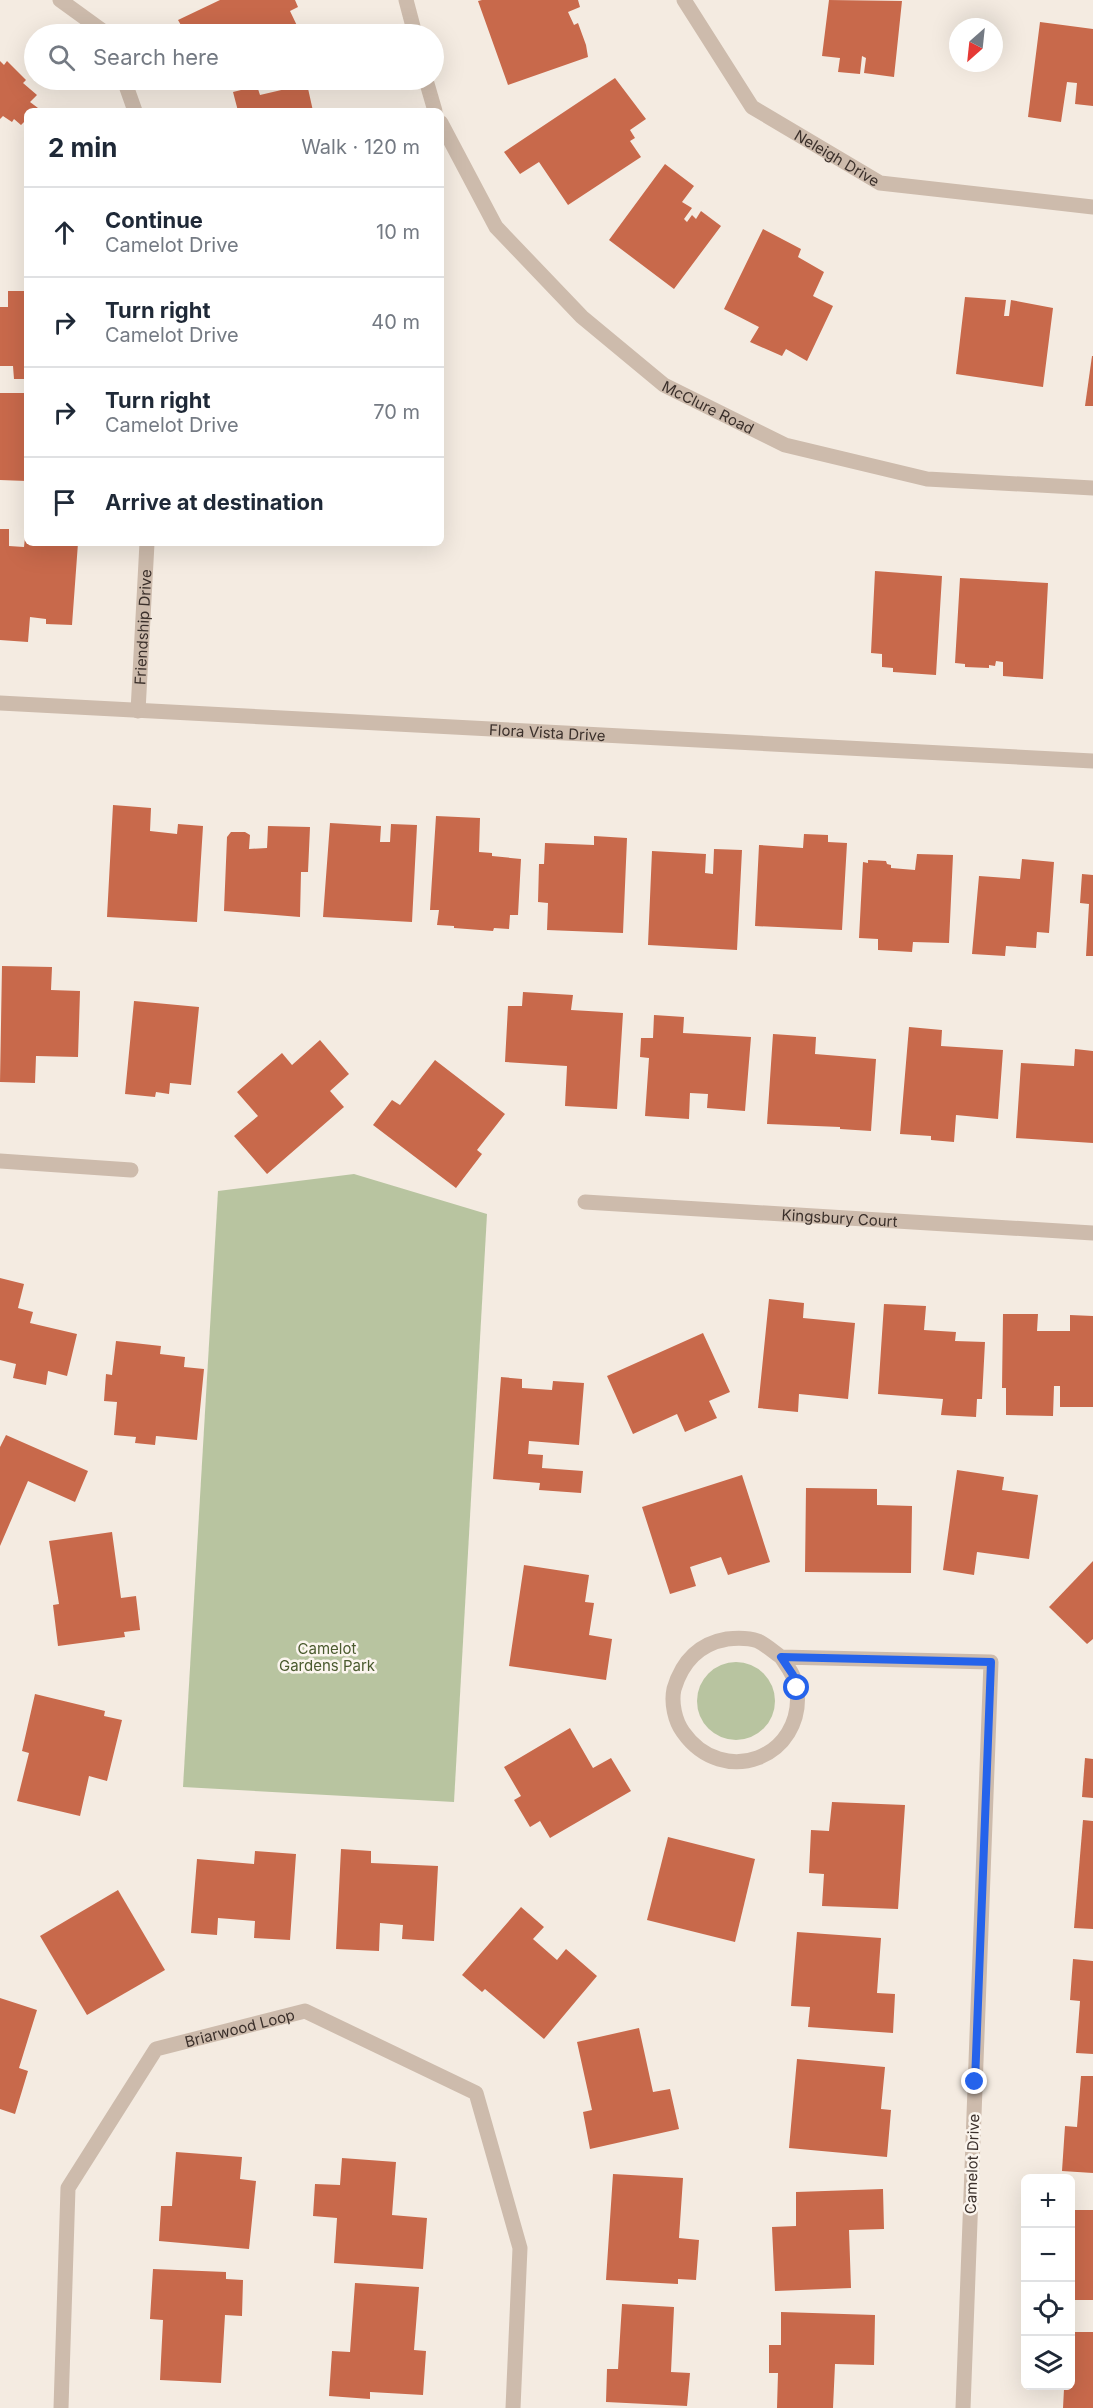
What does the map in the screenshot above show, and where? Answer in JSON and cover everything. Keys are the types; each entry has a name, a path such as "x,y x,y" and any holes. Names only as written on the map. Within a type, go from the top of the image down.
{"street":[{"path":"60,0 93,24"},
{"path":"406,0 412,24"},
{"name":"Neleigh Drive","path":"684,0 752,107 880,183 1093,207"},
{"path":"128,90 134,108"},
{"path":"429,90 434,108"},
{"name":"McClure Road","path":"444,129 496,226 582,317 664,385 785,445 916,477 1093,488"},
{"name":"Friendship Drive","path":"138,711 147,546"},
{"name":"Flora Vista Drive","path":"0,703 1093,761"},
{"path":"0,1161 131,1170"},
{"name":"Kingsbury Court","path":"585,1202 1093,1233"},
{"path":"736,1638 758,1641 781,1657 793,1675 797,1688 796,1716 788,1736 773,1751 746,1762 724,1762 709,1757 691,1744 678,1726 673,1693 680,1672 693,1654 712,1642 736,1638"},
{"name":"Camelot Drive","path":"781,1657 991,1662 963,2408"},
{"name":"Briarwood Loop","path":"61,2408 68,2188 156,2049 306,2011 476,2093 520,2248 513,2408"}],"green space":[{"name":"Camelot Gardens Park","path":"354,1174 487,1214 454,1802 183,1787 218,1191"},
{"path":"728,1662 744,1662 758,1668 769,1679 775,1693 775,1709 769,1723 758,1734 744,1740 728,1740 714,1734 703,1723 697,1709 697,1693 703,1679 714,1668"}],"building":[{"path":"220,0 295,0 298,7 290,11 296,24 180,24 178,20"},
{"path":"578,0 580,7 568,12 574,25 578,23 588,57 508,85 478,1"},
{"path":"829,0 902,1 894,77 864,73 866,58 862,56 860,74 838,72 840,58 822,56"},
{"path":"1040,22 1093,29 1093,106 1075,104 1077,83 1067,82 1061,122 1028,117"},
{"path":"0,61 4,65 7,61 24,78 24,90 31,90 37,95 30,102 38,108 24,108 24,122 21,125 14,119 12,122 3,116 0,119"},
{"path":"615,78 646,119 630,130 635,138 630,141 641,157 568,205 539,162 520,174 504,152"},
{"path":"258,90 260,95 281,90 308,90 312,108 237,108 233,92"},
{"path":"665,164 694,186 682,202 692,208 684,219 687,222 692,215 696,219 701,211 721,226 674,289 609,240"},
{"path":"763,229 801,249 798,257 824,272 813,296 833,306 807,361 786,349 782,356 750,342 759,327 724,309"},
{"path":"8,291 24,291 24,379 14,379 13,366 0,366 0,307 8,307"},
{"path":"965,297 1006,300 1004,316 1009,316 1011,300 1053,308 1043,387 956,374"},
{"path":"1092,356 1093,406 1085,406"},
{"path":"0,393 24,393 24,481 0,480"},
{"path":"0,529 9,529 9,546 78,546 72,625 46,624 46,619 30,617 28,642 0,640"},
{"path":"875,571 942,576 936,675 893,672 893,668 882,667 882,654 871,653"},
{"path":"960,578 1048,583 1043,679 1003,676 1003,662 996,661 995,666 989,665 989,668 965,667 965,664 955,663"},
{"path":"113,805 151,808 150,831 177,834 178,824 203,826 197,922 107,917"},
{"path":"436,816 480,818 479,852 492,853 492,856 521,859 518,915 510,915 509,929 494,928 493,931 437,925 439,910 430,910"},
{"path":"330,823 381,826 380,842 390,842 391,824 417,825 412,922 323,917"},
{"path":"268,826 310,827 308,872 301,872 300,917 224,911 227,837 231,832 245,832 250,835 249,849 267,848"},
{"path":"804,834 828,835 828,842 847,843 842,930 755,926 759,845 803,848"},
{"path":"594,836 627,838 623,933 547,930 548,903 538,902 539,864 544,864 545,843 594,845"},
{"path":"714,849 742,850 737,950 648,945 652,851 706,854 705,873 713,874"},
{"path":"917,854 953,855 949,943 913,942 912,952 878,950 878,939 859,938 863,862 886,861 891,868 915,870"},
{"path":"1022,859 1054,862 1049,933 1037,932 1036,948 1006,946 1005,956 972,954 979,876 1020,879"},
{"path":"1082,874 1093,875 1093,956 1086,956 1089,904 1080,903"},
{"path":"2,966 52,967 51,990 80,991 78,1057 36,1056 35,1083 0,1082"},
{"path":"523,992 573,995 571,1010 623,1013 617,1109 565,1106 567,1066 505,1062 508,1006 522,1006"},
{"path":"134,1001 199,1007 191,1085 170,1083 169,1094 156,1092 155,1097 125,1094"},
{"path":"654,1015 684,1017 683,1033 751,1037 745,1111 707,1108 708,1094 690,1093 689,1119 645,1116 649,1058 640,1057 641,1038 653,1038"},
{"path":"909,1027 942,1030 941,1046 1003,1050 998,1119 956,1115 954,1142 931,1140 931,1136 900,1134"},
{"path":"773,1034 816,1037 815,1054 876,1059 871,1131 840,1129 840,1127 767,1124"},
{"path":"320,1040 349,1074 330,1091 344,1107 267,1174 234,1136 258,1116 237,1092 282,1053 292,1065"},
{"path":"1075,1049 1093,1051 1093,1143 1016,1138 1021,1063 1074,1066"},
{"path":"435,1060 505,1114 477,1150 482,1154 456,1188 373,1125 392,1100 400,1105"},
{"path":"0,1278 24,1284 18,1308 33,1312 30,1323 77,1334 67,1376 48,1371 46,1385 13,1378 16,1364 0,1360"},
{"path":"769,1299 804,1303 803,1318 855,1323 848,1399 799,1394 798,1412 758,1408"},
{"path":"884,1304 926,1306 924,1330 956,1332 955,1341 985,1342 982,1399 977,1399 976,1417 941,1415 943,1399 878,1394"},
{"path":"1003,1314 1038,1314 1037,1331 1070,1331 1070,1315 1093,1316 1093,1407 1060,1407 1060,1386 1054,1386 1053,1416 1006,1415 1006,1388 1002,1388"},
{"path":"703,1333 730,1392 709,1401 717,1418 685,1432 677,1414 633,1434 607,1376"},
{"path":"116,1341 161,1346 160,1354 185,1357 184,1367 204,1369 197,1440 156,1436 155,1445 135,1443 136,1437 114,1435 117,1402 104,1401 106,1374 112,1375"},
{"path":"501,1377 522,1379 522,1388 552,1390 553,1381 584,1383 579,1445 529,1441 528,1454 543,1455 542,1468 583,1471 581,1493 539,1490 540,1483 493,1479"},
{"path":"6,1435 88,1471 75,1502 28,1481 0,1546 0,1447"},
{"path":"957,1470 1004,1477 1002,1490 1038,1495 1029,1559 977,1552 974,1575 943,1570"},
{"path":"742,1475 770,1562 728,1575 721,1557 690,1567 696,1586 670,1594 642,1507"},
{"path":"806,1488 877,1489 877,1505 912,1506 911,1573 805,1572"},
{"path":"112,1532 121,1598 136,1596 140,1630 124,1632 125,1637 58,1646 53,1605 59,1604 49,1541"},
{"path":"1093,1561 1093,1639 1087,1644 1049,1607"},
{"path":"524,1565 589,1575 585,1602 594,1603 589,1635 612,1639 606,1680 509,1666"},
{"path":"35,1694 105,1711 104,1716 122,1720 107,1781 89,1776 80,1816 17,1801 29,1753 22,1751"},
{"path":"570,1728 593,1768 611,1758 631,1791 550,1838 540,1821 530,1827 514,1800 521,1796 504,1767"},
{"path":"1085,1758 1093,1759 1093,1798 1082,1797"},
{"path":"832,1802 905,1805 898,1909 822,1906 824,1874 809,1873 811,1830 829,1831"},
{"path":"1083,1820 1093,1821 1093,1929 1074,1928"},
{"path":"668,1837 755,1859 735,1942 647,1920"},
{"path":"341,1849 371,1851 371,1863 438,1866 434,1941 402,1939 403,1925 380,1923 379,1951 336,1949"},
{"path":"255,1851 296,1854 290,1940 254,1938 255,1921 218,1918 217,1935 191,1933 197,1859 254,1864"},
{"path":"118,1890 165,1970 87,2015 40,1936"},
{"path":"521,1907 544,1927 533,1939 557,1960 566,1949 597,1976 544,2039 485,1989 482,1992 462,1975"},
{"path":"797,1932 881,1938 877,1993 895,1994 893,2033 808,2027 810,2007 791,2006"},
{"path":"1073,1959 1093,1961 1093,2054 1076,2053 1080,2001 1070,2000"},
{"path":"0,1998 37,2010 19,2068 28,2071 15,2114 0,2109"},
{"path":"639,2028 653,2092 670,2089 679,2129 590,2149 583,2112 592,2110 577,2042"},
{"path":"797,2059 885,2067 881,2109 891,2110 887,2157 789,2148"},
{"path":"1081,2076 1093,2076 1093,2173 1062,2171 1065,2126 1077,2127"},
{"path":"176,2152 242,2157 240,2179 256,2181 249,2249 159,2241 161,2206 172,2206"},
{"path":"342,2158 396,2162 392,2215 427,2218 423,2269 334,2263 337,2218 313,2216 315,2184 340,2185"},
{"path":"613,2174 683,2178 679,2238 699,2240 696,2280 678,2279 678,2284 606,2280"},
{"path":"883,2189 884,2229 849,2230 851,2288 775,2291 772,2227 796,2226 796,2192"},
{"path":"1075,2210 1093,2210 1093,2300 1075,2300"},
{"path":"153,2269 226,2272 226,2279 243,2280 242,2316 225,2315 221,2383 160,2380 163,2320 150,2319"},
{"path":"355,2283 419,2287 414,2350 426,2351 423,2395 370,2392 370,2399 329,2396 332,2351 350,2352"},
{"path":"622,2304 674,2307 671,2372 690,2373 687,2406 606,2402 607,2369 618,2369"},
{"path":"781,2312 875,2315 874,2365 835,2364 833,2408 777,2408 778,2373 769,2373 769,2345 781,2345"},
{"path":"1075,2332 1093,2332 1093,2408 1063,2408 1064,2390 1075,2390"}],"route":[{"path":"797,1688 793,1675 781,1657 991,1662 975,2082"}]}
